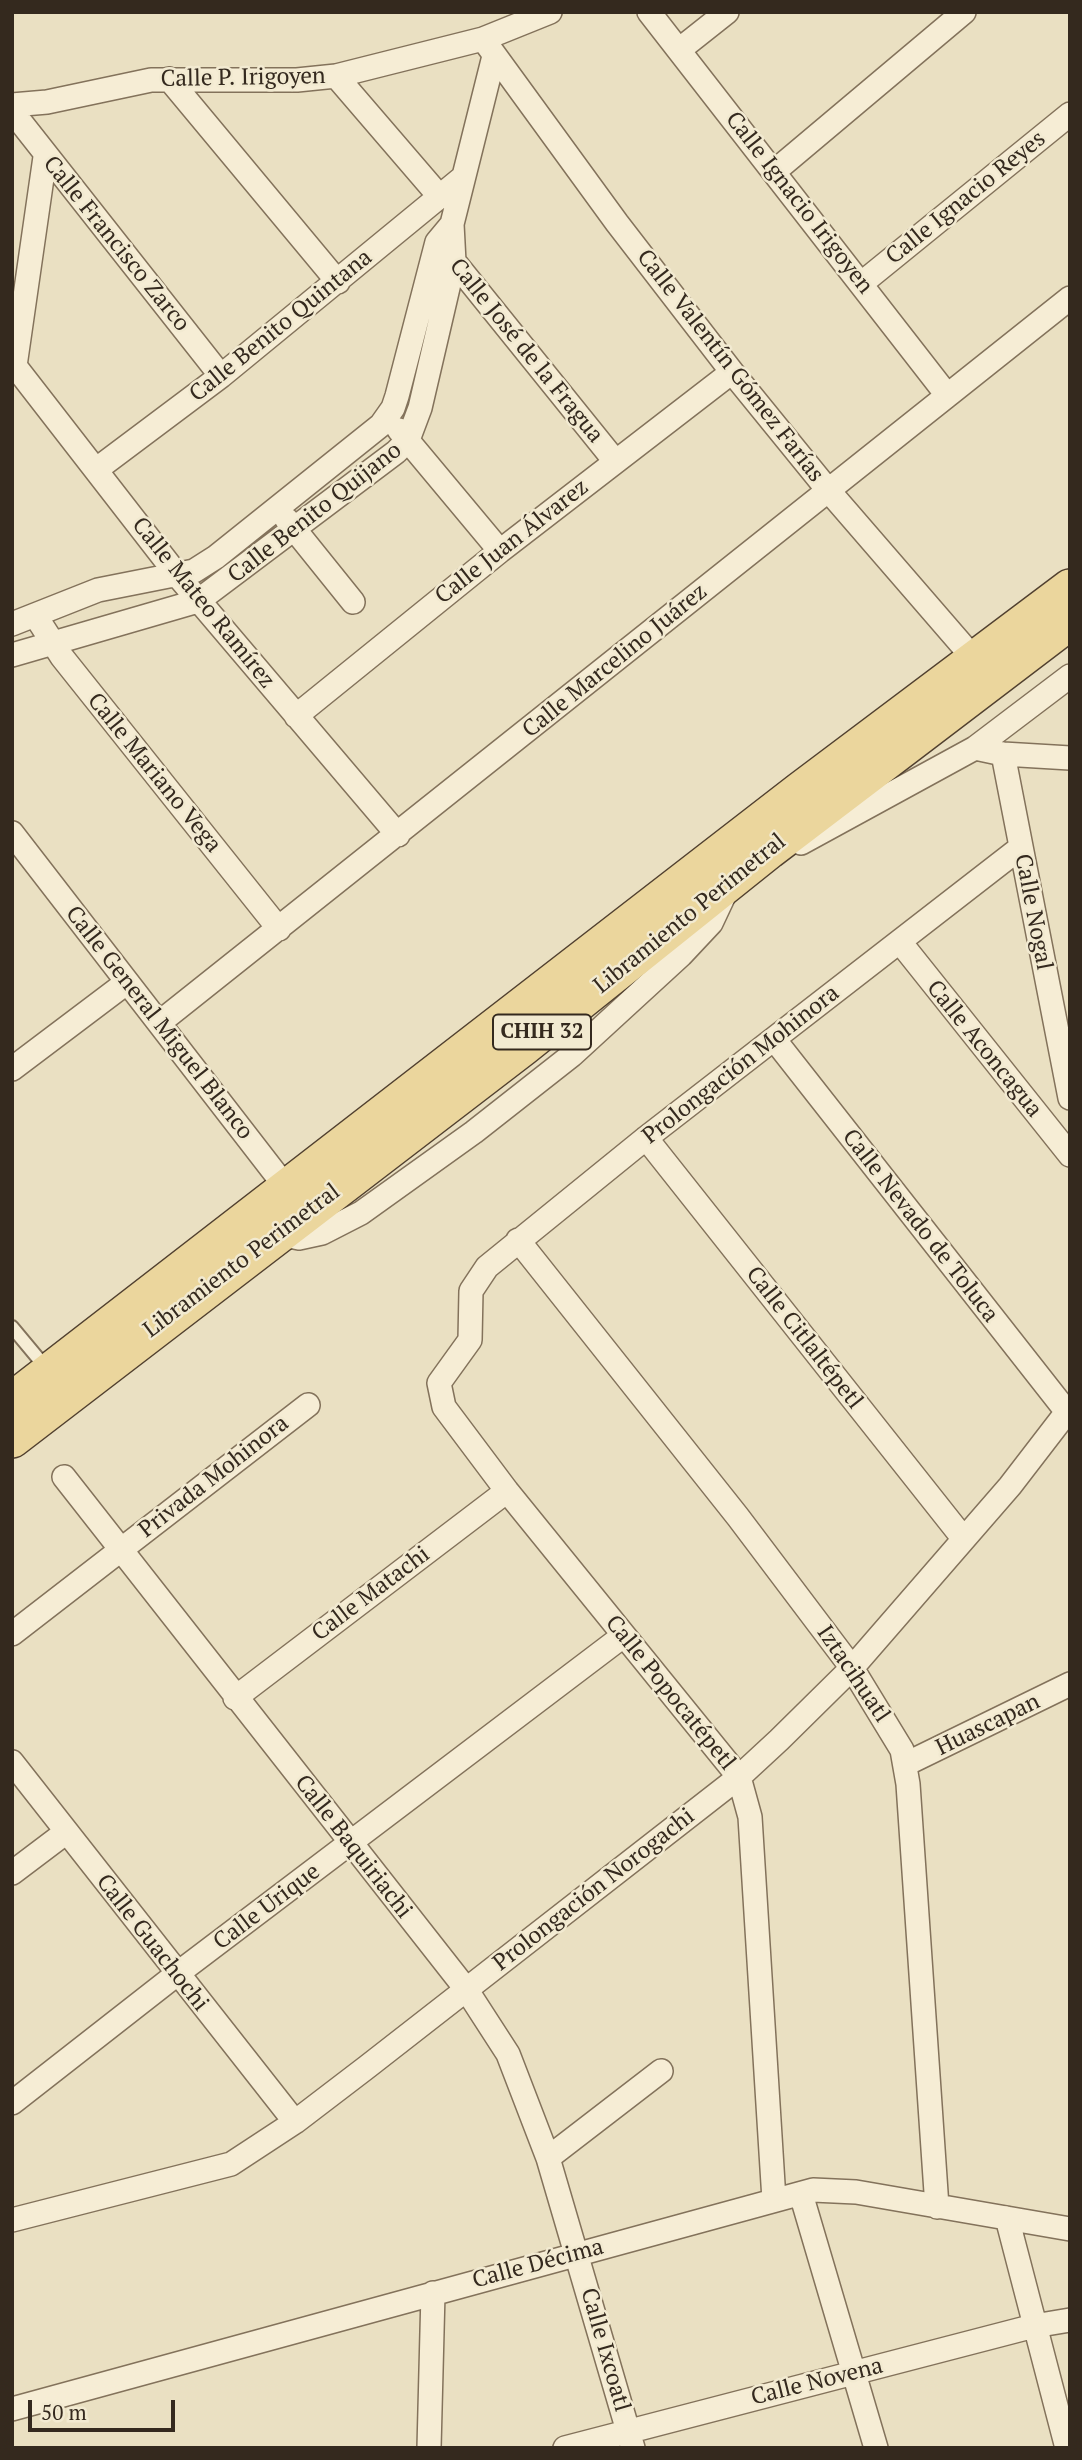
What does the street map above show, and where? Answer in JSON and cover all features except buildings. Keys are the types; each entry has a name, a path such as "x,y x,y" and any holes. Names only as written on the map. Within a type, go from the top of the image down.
{"main road":[{"name":"Libramiento Perimetral","path":"12,1401 50,1372 290,1212 533,1039 728,884 984,670 1070,588"},
{"name":"Libramiento Perimetral","path":"12,1439 831,767 984,670 1070,621"}],"street":[{"name":"Calle P. Irigoyen","path":"12,105 47,102 128,83 169,79 297,80 336,76 488,47 550,12"},
{"name":"Calle Ignacio Irigoyen","path":"649,12 947,395"},
{"path":"679,50 727,12"},
{"path":"775,171 964,12"},
{"name":"Calle Benito Quijano","path":"12,655 198,601 295,530 408,440 420,408 454,262 452,224 488,47"},
{"name":"Calle Valentín Gómez Farías","path":"488,47 732,372 828,490 984,670"},
{"path":"336,76 440,197"},
{"path":"169,79 338,282"},
{"name":"Calle Francisco Zarco","path":"12,111 45,157 221,376"},
{"name":"Calle Ignacio Reyes","path":"862,283 1070,114"},
{"path":"14,366 45,157"},
{"name":"Calle Benito Quintana","path":"97,469 221,376 461,178"},
{"name":"Calle Benito Quijano","path":"12,624 125,582 178,576 216,557 388,417 397,396 437,242 452,224"},
{"name":"Calle José de la Fragua","path":"437,242 615,461"},
{"name":"Calle Marcelino Juárez","path":"159,1023 1070,298"},
{"name":"Calle Mateo Ramírez","path":"14,366 198,601 398,835"},
{"name":"Calle Juan Álvarez","path":"296,716 500,551 732,372"},
{"path":"388,417 500,551"},
{"path":"277,507 353,602"},
{"name":"Calle Mariano Vega","path":"35,615 52,643 279,929"},
{"path":"769,850 783,852 975,748 1070,676"},
{"path":"975,748 1003,754 1070,758"},
{"name":"Calle Nogal","path":"1003,754 1070,1098"},
{"name":"Calle General Miguel Blanco","path":"12,833 159,1023 290,1212"},
{"name":"Prolongación Mohinora","path":"471,1291 478,1276 518,1240 1020,848"},
{"name":"Calle Aconcagua","path":"900,942 1070,1155"},
{"path":"12,1069 126,982"},
{"name":"Calle Nevado de Toluca","path":"774,1039 1068,1410"},
{"name":"Calle Citlaltépetl","path":"646,1138 963,1538"},
{"name":"Iztacihuatl","path":"518,1240 738,1517 852,1668 902,1750 906,1764 937,2207"},
{"name":"Calle Popocatépetl","path":"471,1291 470,1340 443,1376 439,1390 444,1408 623,1636 739,1777 750,1817 774,2200"},
{"name":"Privada Mohinora","path":"121,1549 308,1405"},
{"name":"Prolongación Norogachi","path":"12,2220 213,2170 247,2154 295,2122 739,1777 852,1668 1010,1486 1068,1410"},
{"name":"Calle Baquiriachi","path":"64,1477 350,1845 466,1989 516,2071 548,2158 578,2253"},
{"name":"Calle Matachi","path":"235,1698 508,1491"},
{"path":"12,1633 121,1549"},
{"name":"Calle Urique","path":"12,2103 177,1974 623,1636"},
{"name":"Huascapan","path":"906,1764 1069,1692"},
{"name":"Calle Guachochi","path":"12,1762 65,1833 295,2122"},
{"path":"12,1874 65,1833"},
{"path":"548,2158 661,2071"},
{"name":"Calle Décima","path":"12,2409 802,2194 832,2189 1070,2229"},
{"path":"802,2194 876,2448"},
{"path":"1007,2218 1067,2448"},
{"name":"Calle Ixcoatl","path":"578,2253 630,2439"},
{"path":"429,2448 433,2293"},
{"name":"Calle Novena","path":"565,2448 630,2439 855,2372 1034,2326 1070,2320"}],"lane":[{"path":"12,1327 50,1372"}]}
